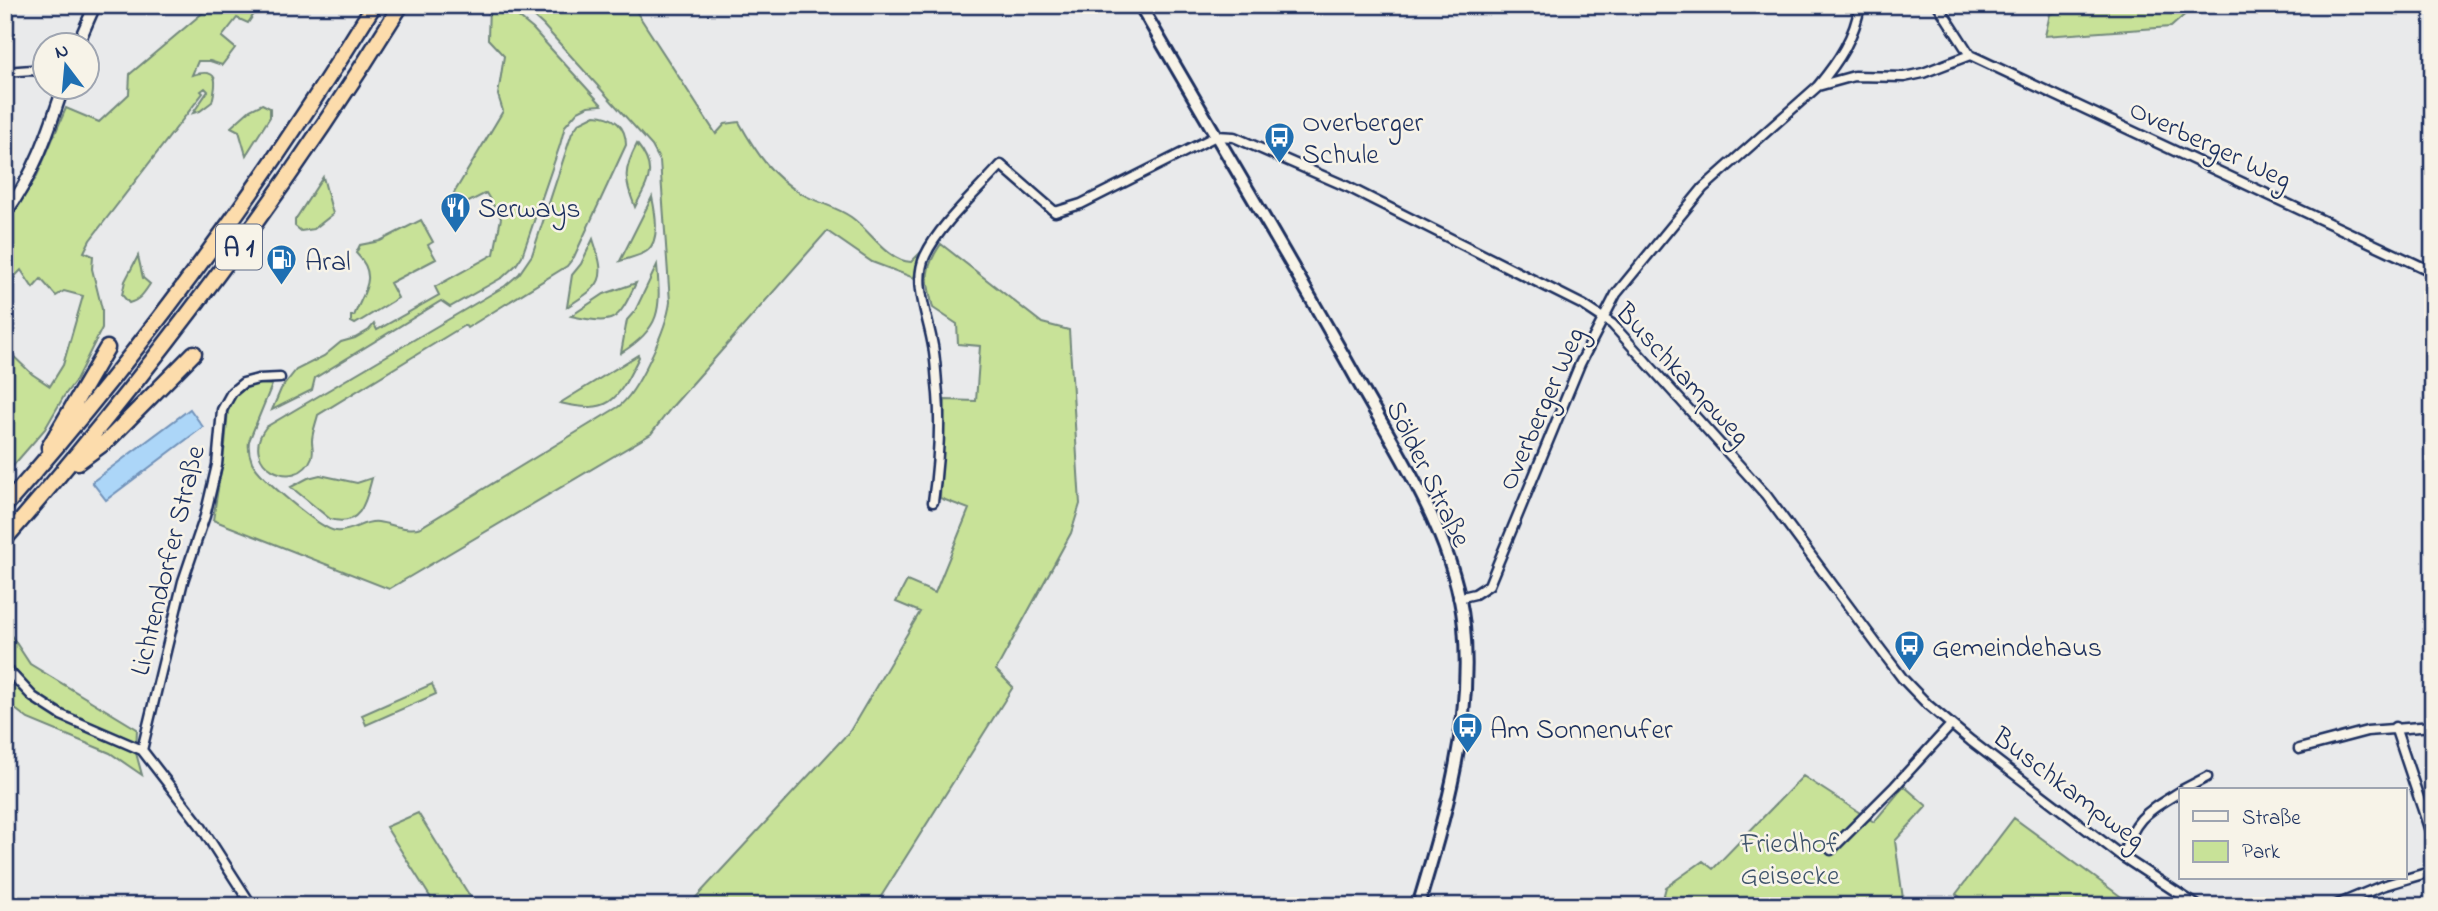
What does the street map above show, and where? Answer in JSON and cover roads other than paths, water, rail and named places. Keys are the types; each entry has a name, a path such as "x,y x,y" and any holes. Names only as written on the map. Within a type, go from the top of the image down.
{"highway":[{"name":"A 1","path":"5,506 138,346 256,188 374,5"},
{"name":"A 1","path":"5,539 154,360 222,271 312,144 401,5"},
{"path":"39,468 56,431 107,348"},
{"path":"60,476 108,440 194,353"}],"main road":[{"name":"Sölder Straße","path":"1140,5 1321,313 1413,481 1437,530 1458,598 1464,624 1466,688 1459,754 1418,906"}],"street":[{"path":"83,32 95,5"},
{"name":"Overberger Weg","path":"1458,598 1475,594 1489,585 1580,364 1616,294 1703,188 1818,86 1837,63 1849,40 1860,5"},
{"path":"1938,5 1970,55"},
{"name":"Overberger Weg","path":"1818,86 1854,76 1904,77 1923,73 1970,55 2433,272"},
{"path":"5,72 32,70"},
{"path":"5,214 30,176 58,102"},
{"name":"Buschkampweg","path":"1216,136 1226,135 1242,140 1348,187 1604,318 1766,495 1903,679 1951,725 2123,857 2198,906"},
{"path":"933,502 939,455 938,398 933,341 920,281 924,258 938,234 1001,165 1055,212 1081,204 1216,136"},
{"name":"Lichtendorfer Straße","path":"142,750 179,594 205,516 217,465 222,410 232,392 243,383 280,377"},
{"path":"5,667 33,697 61,715 142,750 200,825 252,906"},
{"name":"Buschkampweg","path":"1831,850 1951,725"},
{"path":"2300,749 2334,738 2395,727 2433,726"},
{"path":"2395,727 2433,840"},
{"path":"2187,788 2207,777"},
{"path":"2123,857 2129,835 2138,821 2179,792"},
{"path":"2406,879 2433,871"},
{"path":"2336,905 2402,880"}],"water":[{"path":"190,409 203,427 106,500 92,482"}],"place":[{"name":"Overberger Schule","path":"1279,164"},
{"name":"Serways","path":"455,234"},
{"name":"Aral","path":"282,287"},
{"name":"Gemeindehaus","path":"1909,673"},
{"name":"Am Sonnenufer","path":"1467,755"}],"park label":[{"name":"Friedhof Geisecke","path":"1790,858"}]}
